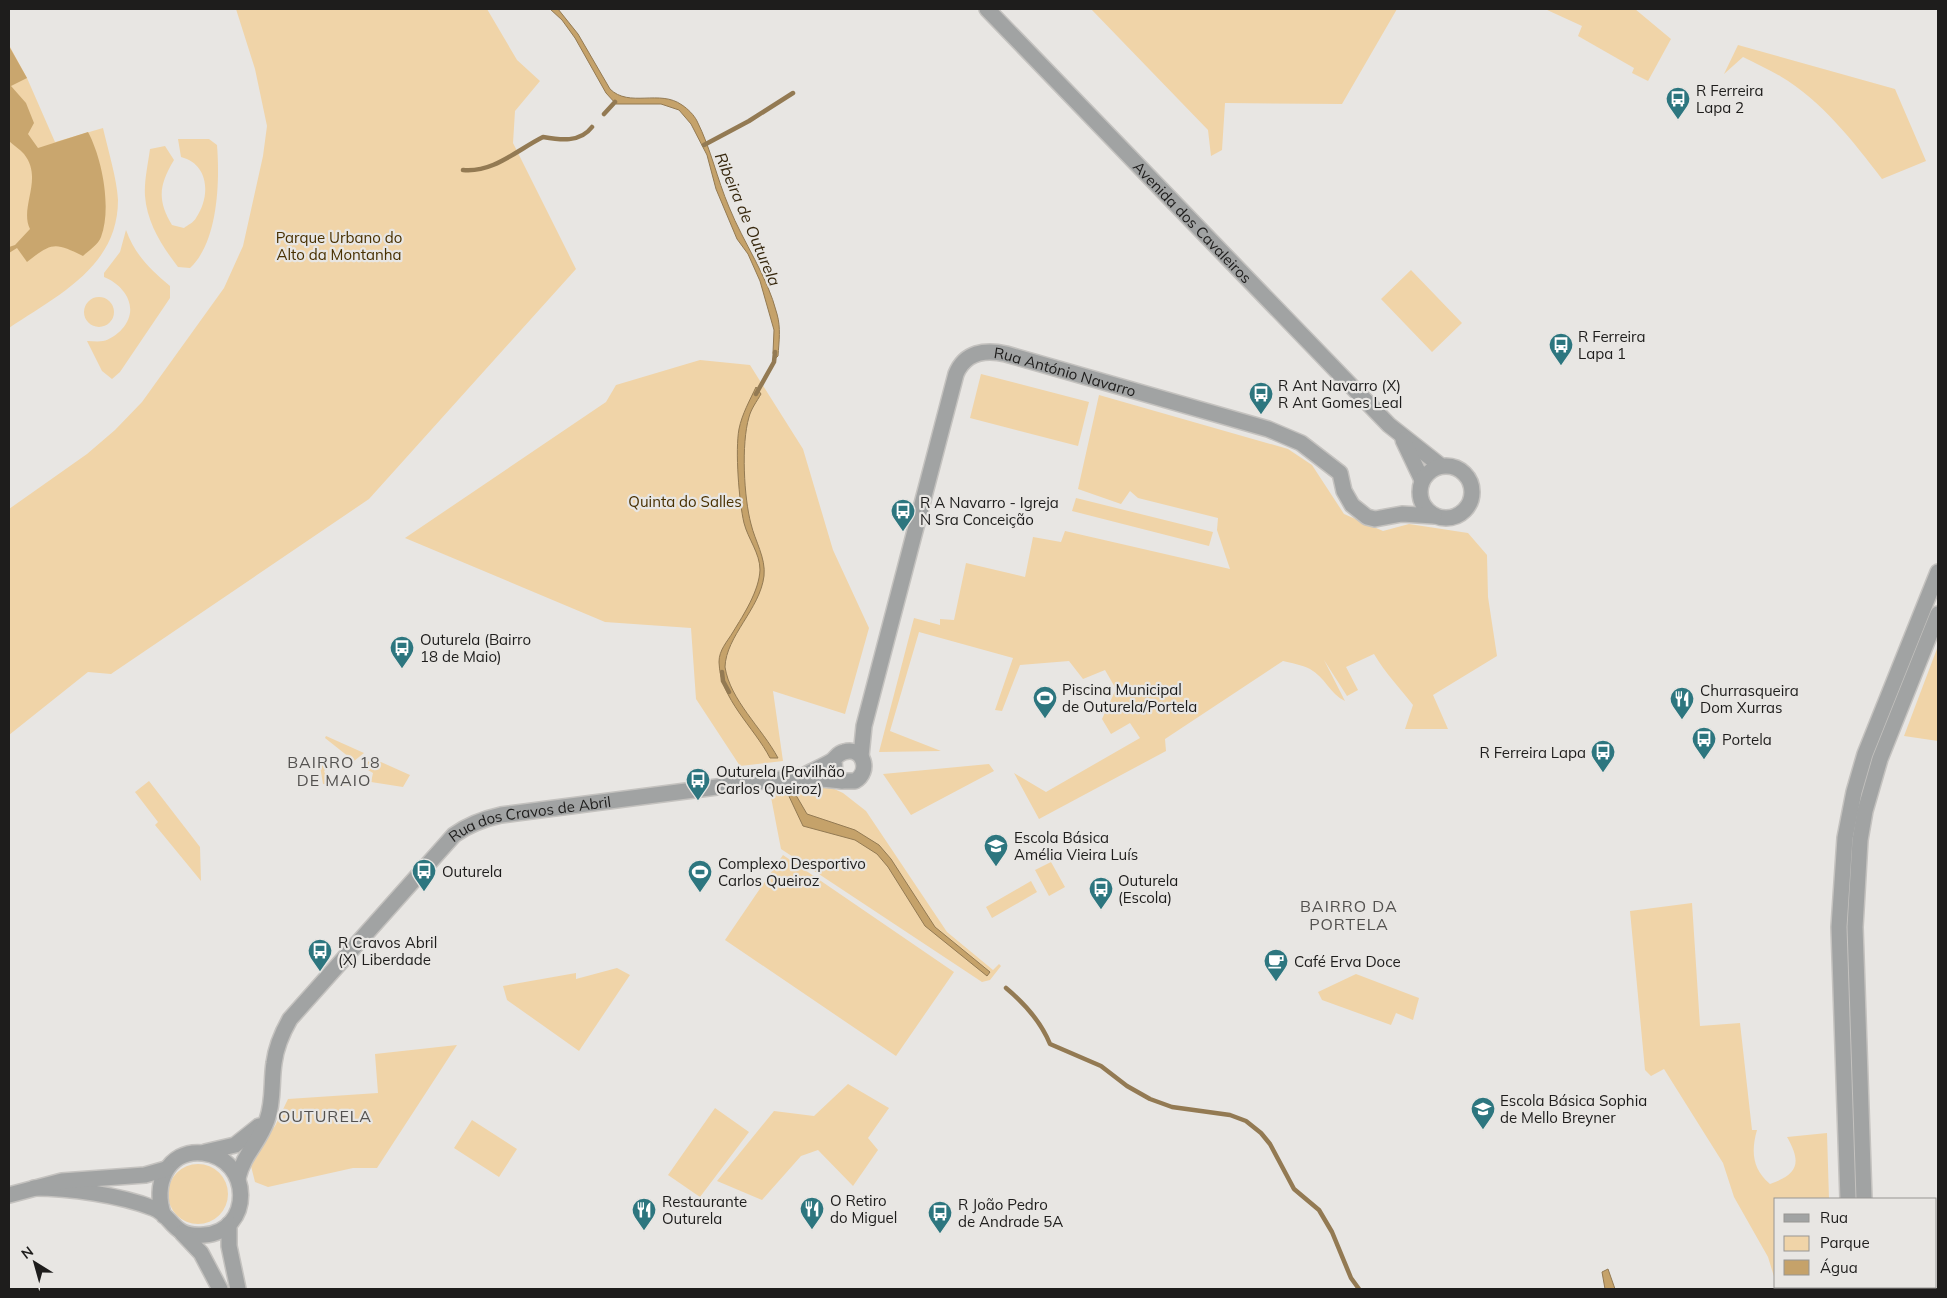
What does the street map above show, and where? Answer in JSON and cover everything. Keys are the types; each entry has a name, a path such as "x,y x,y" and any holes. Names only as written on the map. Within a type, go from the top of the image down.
{"street":[{"name":"Avenida dos Cavaleiros","path":"988,9 1400,434 1441,466"},
{"name":"Rua António Navarro","path":"842,781 855,781 862,775 864,766 847,756 864,726 956,374 965,360 974,354 986,351 1006,354 1285,435 1314,453 1340,473 1344,491 1352,505 1359,512 1375,519 1402,514 1434,516"},
{"name":"Avenida dos Cavaleiros","path":"1400,434 1422,480"},
{"path":"1441,466 1450,466 1464,472 1468,478 1472,493 1466,508 1460,514 1443,518 1434,516 1422,504 1420,496 1422,480 1433,469 1441,466"},
{"path":"1402,514 1420,496"},
{"path":"1848,1198 1839,927 1843,861 1854,792 1865,754 1938,572"},
{"path":"1864,1198 1854,927 1860,840 1869,797 1880,759 1938,614"},
{"path":"802,777 847,756"},
{"path":"842,781 834,774 847,756"},
{"name":"Rua dos Cravos de Abril","path":"272,1103 276,1050 284,1029 296,1013 454,835 471,824 500,815 802,777 842,781"},
{"path":"164,1216 158,1192 160,1180 166,1169 176,1160 188,1154 229,1147 247,1138 257,1129 272,1103"},
{"path":"181,1232 206,1235 218,1231 229,1224 237,1212 240,1202 241,1192 238,1178 243,1159 262,1134 272,1103"},
{"path":"202,1153 223,1160 238,1178"},
{"path":"9,1195 62,1181 145,1175 166,1169"},
{"path":"34,1188 58,1188 152,1207 164,1216 201,1253 220,1289"},
{"path":"229,1224 229,1246 238,1289"}],"green space":[{"name":"Parque Urbano do Alto da Montanha","path":"236,9 487,9 517,60 540,81 515,111 513,143 576,269 369,499 111,674 88,672 9,735 9,509 87,454 115,430 142,402 224,288 243,246 263,156 267,126 255,69"},
{"path":"1091,9 1397,9 1342,104 1225,103 1222,150 1211,156 1208,130"},
{"path":"1545,9 1635,9 1671,39 1648,81 1632,73 1634,68 1578,36 1582,26"},
{"path":"9,45 27,78 55,142 103,128 118,200 115,223 108,244 96,261 82,277 65,291 9,328"},
{"path":"1738,45 1895,89 1926,161 1882,179 1836,123 1810,97 1795,86 1775,73 1743,57 1724,74"},
{"path":"178,139 209,139 217,145 217,193 212,227 199,257 190,268 178,267 166,251 152,225 145,196 150,149 165,146 174,160 165,177 162,192 162,200 167,216 172,225 184,228 196,218 204,200 205,182 197,166 181,157"},
{"path":"126,230 134,247 144,261 170,286 170,298 120,372 112,379 102,371 87,341 101,341 113,336 120,331 130,314 130,306 124,292 119,286 104,277 104,273 120,252"},
{"path":"1411,270 1462,323 1432,352 1381,299"},
{"path":"99,297 110,301 114,312 110,323 99,327 88,323 84,312 88,301"},
{"name":"Quinta do Salles","path":"700,360 750,365 803,449 833,550 869,628 845,714 773,691 783,761 740,766 696,699 691,628 605,622 405,538 606,402 616,385"},
{"path":"981,374 1089,402 1078,446 970,418"},
{"path":"1099,395 1288,449 1312,465 1344,514 1383,531 1409,524 1468,533 1487,555 1488,597 1497,656 1433,695 1448,729 1405,729 1413,705 1374,654 1346,667 1358,690 1347,696 1324,660 1345,701 1335,694 1315,672 1300,665 1283,661 1165,739 1166,751 1039,819 1014,773 1046,792 1140,738 1130,723 1111,734 1102,719 1116,689 1105,670 1083,679 1069,661 1020,665 1002,711 995,710 1013,658 919,632 890,731 941,751 879,752 914,618 940,625 940,619 954,620 966,563 1025,577 1033,537 1061,542 1065,531 1230,569 1217,530 1218,518 1138,498 1130,491 1121,504 1078,489"},
{"path":"1076,498 1213,532 1209,546 1072,511"},
{"path":"1938,646 1938,741 1904,736"},
{"path":"326,736 364,753 354,761 325,738"},
{"path":"326,755 329,759 324,772 333,780 343,780 347,786 323,784 320,766"},
{"path":"372,758 410,775 403,787 371,782 373,773 363,767"},
{"path":"989,764 994,771 911,815 883,774"},
{"path":"149,781 200,847 201,881 155,825 158,822 135,792"},
{"path":"802,788 832,788 843,793 866,811 947,932 993,970 999,964 1001,966 990,980 982,982 781,849 770,792"},
{"path":"783,855 954,972 896,1056 725,940"},
{"path":"1051,862 1065,887 1049,896 1035,870"},
{"path":"1031,881 1037,892 992,918 986,907"},
{"path":"1692,903 1700,1026 1740,1023 1752,1130 1757,1130 1754,1159 1764,1178 1770,1184 1792,1172 1796,1161 1795,1154 1787,1137 1827,1133 1829,1198 1774,1198 1774,1276 1768,1257 1734,1197 1723,1163 1664,1069 1651,1076 1645,1070 1630,911"},
{"path":"617,968 630,975 579,1051 507,1000 503,986 576,973 576,979"},
{"path":"1356,974 1419,998 1413,1020 1396,1013 1391,1025 1322,1000 1318,992"},
{"path":"457,1045 377,1168 353,1168 268,1187 255,1182 251,1166 259,1147 275,1126 288,1099 378,1093 375,1054"},
{"path":"848,1084 889,1108 868,1138 878,1150 853,1186 818,1150 801,1156 762,1200 717,1181 774,1111 814,1116"},
{"path":"715,1108 749,1132 700,1197 668,1175"},
{"path":"472,1120 517,1149 499,1177 454,1148"},
{"path":"192,1164 204,1164 215,1169 223,1177 228,1188 226,1206 215,1219 204,1224 192,1224 181,1219 173,1211 168,1200 168,1188 173,1177 181,1169"},
{"path":"1778,1288 1832,1289 1778,1289"}],"shaded area":[{"path":"9,46 27,78 11,86 26,103 34,123 28,134 38,148 88,132 93,143 104,183 106,212 100,240 83,256 60,246 48,248 27,262 17,248 9,253 9,247 15,245 30,229 27,212 32,173 30,163 24,154 9,141"}],"water":[{"path":"550,9 558,9 578,34 610,89 626,97 673,100 693,114 706,142 729,207 773,300 779,329 778,356 775,359 773,353 774,330 760,281 748,254 737,239 716,189 707,155 691,124 679,110 661,104 616,104 606,93 575,38 562,20"},
{"path":"756,387 761,394 749,417 745,441 744,471 749,513 762,556 764,576 756,600 731,644 725,667 733,691 778,758 770,758 731,700 725,688 719,662 722,650 742,618 759,578 758,558 742,514 738,462 740,423"},
{"path":"786,790 793,790 807,814 855,830 879,845 891,859 935,927 990,972 987,976 925,926 888,867 877,854 855,840 803,826"},
{"path":"1608,1269 1615,1289 1605,1289 1602,1272"}],"waterway":[{"path":"704,145 749,121 793,93"},
{"path":"604,114 615,102"},
{"path":"463,170 474,170 495,164 543,137 556,139 576,138 582,136 592,127"},
{"name":"Ribeira de Outurela","path":"756,394 774,362 775,352"},
{"name":"Ribeira de Outurela","path":"722,672 723,681 729,692"},
{"name":"Ribeira de Outurela","path":"1006,988 1031,1013 1042,1028 1050,1044 1101,1066 1127,1086 1150,1099 1172,1107 1230,1115 1246,1121 1261,1133 1270,1144 1294,1189 1319,1210 1332,1232 1351,1278 1359,1289"}],"place":[{"name":"R Ferreira Lapa 2","path":"1678,120"},
{"name":"R Ferreira Lapa 1","path":"1561,366"},
{"name":"R Ant Navarro (X) R Ant Gomes Leal","path":"1261,415"},
{"name":"R A Navarro - Igreja N Sra Conceição","path":"903,532"},
{"name":"Outurela (Bairro 18 de Maio)","path":"402,669"},
{"name":"Piscina Municipal de Outurela/Portela","path":"1045,719"},
{"name":"Churrasqueira Dom Xurras","path":"1682,720"},
{"name":"Portela","path":"1704,760"},
{"name":"R Ferreira Lapa","path":"1603,773"},
{"name":"Outurela (Pavilhão Carlos Queiroz)","path":"698,801"},
{"name":"Escola Básica Amélia Vieira Luís","path":"996,867"},
{"name":"Outurela","path":"424,892"},
{"name":"Complexo Desportivo Carlos Queiroz","path":"700,893"},
{"name":"Outurela (Escola)","path":"1101,910"},
{"name":"R Cravos Abril (X) Liberdade","path":"320,972"},
{"name":"Café Erva Doce","path":"1276,982"},
{"name":"Escola Básica Sophia de Mello Breyner","path":"1483,1130"},
{"name":"O Retiro do Miguel","path":"812,1230"},
{"name":"Restaurante Outurela","path":"644,1231"},
{"name":"R João Pedro de Andrade 5A","path":"940,1234"}],"district":[{"name":"BAIRRO 18 DE MAIO","path":"334,771"},
{"name":"BAIRRO DA PORTELA","path":"1349,915"},
{"name":"OUTURELA","path":"325,1116"}]}
